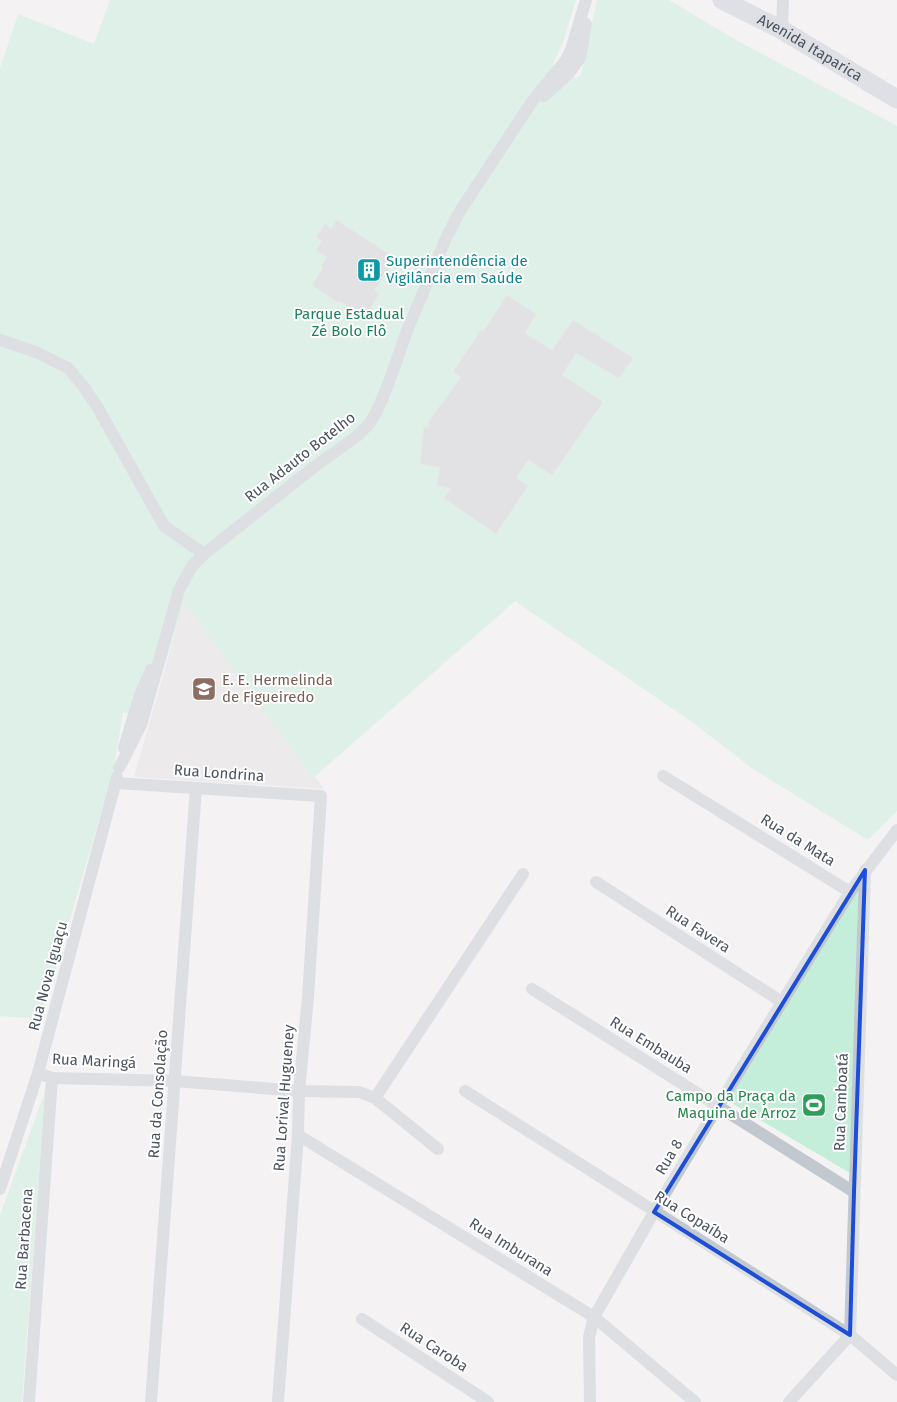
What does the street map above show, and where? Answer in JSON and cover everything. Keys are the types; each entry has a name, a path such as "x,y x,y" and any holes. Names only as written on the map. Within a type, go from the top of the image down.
{"street":[{"name":"Rua Adauto Botelho","path":"179,590 192,566 204,554 299,478 357,436 370,423 383,396 408,328 447,236 460,211 533,100 566,60 588,0"},
{"name":"Avenida Itaparica","path":"722,0 782,30 897,99"},
{"path":"782,30 783,0"},
{"path":"0,340 36,352 68,368 84,386 98,408 164,526 204,554"},
{"name":"Rua Nova Iguaçu","path":"0,1189 38,1073 119,768 141,725 179,590"},
{"name":"Rua da Mata","path":"663,776 850,892"},
{"name":"Rua Londrina","path":"116,783 321,796"},
{"name":"Rua da Consolação","path":"152,1402 196,788"},
{"name":"Rua Lorival Hugueney","path":"278,1402 321,796"},
{"path":"850,892 897,830"},
{"name":"Rua Camboatá","path":"850,1335 865,870"},
{"path":"438,1149 375,1098 523,874"},
{"name":"Rua Favera","path":"596,882 782,1002"},
{"name":"Rua 8","path":"590,1402 589,1337 594,1317 654,1212 850,892"},
{"name":"Rua Embauba","path":"532,989 854,1192"},
{"name":"Rua Maringá","path":"38,1073 52,1078 175,1081 299,1091 359,1092 375,1098"},
{"name":"Rua Barbacena","path":"29,1402 52,1078"},
{"name":"Rua Copaíba","path":"466,1091 850,1335 897,1375"},
{"name":"Rua Imburana","path":"298,1135 594,1317 695,1402"},
{"name":"Rua Caroba","path":"362,1320 488,1402"},
{"path":"789,1402 850,1335"}],"highlighted area":[{"path":"865,870 854,1192 850,1335 654,1212"}],"shaded area":[{"name":"E. E. Hermelinda de Figueiredo","path":"184,601 324,789 134,777"}],"green space":[{"name":"Parque Estadual Zé Bolo Flô","path":"110,0 576,0 563,42 553,65 576,78 581,75 597,0 669,0 736,40 897,126 897,811 868,840 753,769 692,722 515,601 313,778 184,602 148,720 123,712 114,768 41,1019 0,1016 0,68 18,14 94,44"},
{"path":"858,889 855,1176 728,1101"},
{"path":"45,1092 22,1402 0,1402 0,1215"}],"building":[{"name":"Superintendência de Vigilância em Saúde","path":"336,220 395,258 374,291 379,294 364,318 312,285 323,268 321,266 327,257 316,250 322,241 316,237 325,224 331,229"},
{"path":"507,295 536,314 525,333 552,350 573,320 633,358 619,378 576,353 562,375 603,402 552,475 528,460 516,478 528,486 496,534 444,498 451,488 437,486 440,467 420,464 424,427 428,428 429,421 461,377 453,372 481,330 484,331"}],"place":[{"name":"Superintendência de Vigilância em Saúde","path":"369,270"},
{"name":"E. E. Hermelinda de Figueiredo","path":"204,689"},
{"name":"Campo da Praça da Maquina de Arroz","path":"814,1105"}]}
